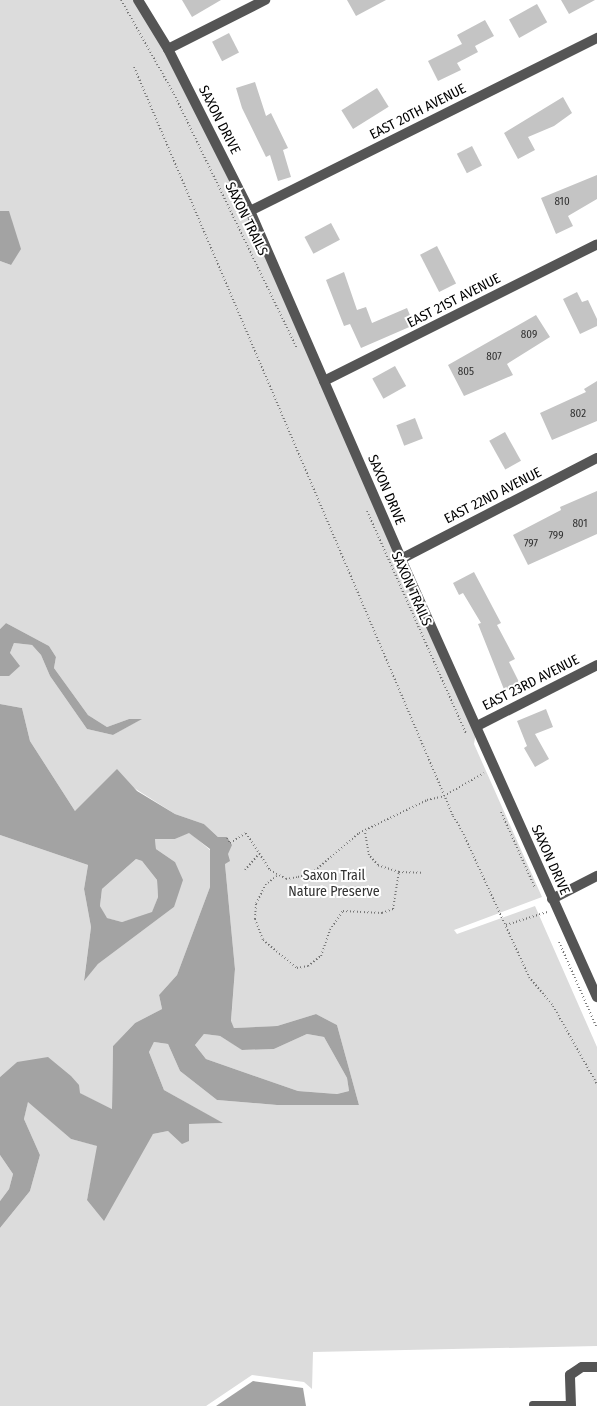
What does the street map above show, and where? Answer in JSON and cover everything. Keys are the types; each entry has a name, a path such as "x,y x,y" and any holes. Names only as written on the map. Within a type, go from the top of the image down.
{"street":[{"name":"SAXON DRIVE","path":"138,0 168,49 250,211 401,559 477,726 548,901 597,997"},
{"path":"168,49 265,0"},
{"name":"EAST 20TH AVENUE","path":"250,211 597,38"},
{"name":"EAST 21ST AVENUE","path":"324,382 597,244"},
{"name":"EAST 22ND AVENUE","path":"401,559 597,458"},
{"name":"EAST 23RD AVENUE","path":"477,726 597,665"},
{"path":"548,901 597,876"},
{"path":"571,1405 570,1375 582,1367 597,1367"}],"lane":[{"path":"532,1404 571,1405"}],"path":[{"name":"SAXON TRAILS","path":"121,0 174,94 299,353"},
{"path":"134,67 444,796 529,977 553,1006 597,1084"},
{"name":"SAXON TRAILS","path":"367,510 467,735"},
{"path":"482,764 489,781"},
{"path":"227,838 230,842 246,833 259,854 277,876 286,879 312,873 347,842 435,798 444,796 486,772"},
{"path":"500,808 539,895"},
{"path":"365,832 366,847 378,865 399,872 422,873"},
{"path":"244,870 248,862 259,854"},
{"path":"277,876 266,884 256,904 254,919 263,940 297,968 308,966 321,956 330,930 343,912 390,912 399,872"},
{"path":"548,901 548,912 551,920"},
{"path":"506,925 548,912"},
{"path":"557,936 597,1028"}],"green space":[{"name":"Saxon Trail Nature Preserve","path":"0,0 138,0 250,211 477,726 474,744 542,897 454,930 457,934 535,906 597,1047 597,1346 313,1352 312,1389 304,1382 252,1375 206,1406 0,1406 0,1228 30,1191 40,1155 24,1119 28,1101 71,1139 98,1146 87,1200 153,1134 168,1131 189,1141 189,1124 222,1123 164,1090 149,1052 154,1042 168,1044 180,1071 217,1100 277,1105 359,1105 337,1025 316,1014 277,1026 234,1028 231,1022 235,969 225,864 218,837 204,824 175,814 134,788 75,811 30,741 22,708 0,704 0,676 9,676 10,653 14,643 32,645 41,655 50,676 87,729 113,735 141,719 129,719 107,727 88,715 54,668 56,657 49,646 6,623 0,629 0,261 11,265 9,212 0,211"},
{"path":"189,832 210,850 210,887 177,975 159,995 162,1009 135,1023 113,1046 112,1109 17,1062 0,1077 0,835 88,865 84,889 91,927 84,980 98,964 174,907 175,862 156,849 155,839 175,839"},
{"path":"136,859 142,861 157,880 158,897 152,913 122,922 106,918 100,906 102,889"},
{"path":"204,1034 220,1036 243,1050 274,1049 307,1034 324,1037 347,1078 349,1091 337,1094 298,1091 206,1059 195,1045"},
{"path":"0,1155 13,1174 9,1189 0,1201"}],"shaded area":[{"path":"0,211 9,211 21,249 11,265 0,261"},
{"path":"6,623 49,646 56,657 54,668 88,715 107,727 129,719 142,719 113,735 87,729 50,676 41,655 32,645 14,643 10,653 20,666 9,676 0,676 0,629"},
{"path":"0,704 22,708 30,741 75,811 117,769 137,791 175,814 204,824 218,837 227,837 232,845 228,854 230,861 225,864 235,969 231,1021 234,1028 277,1026 316,1014 337,1025 359,1105 277,1105 217,1100 180,1071 168,1044 154,1042 149,1052 164,1090 223,1123 189,1124 189,1141 182,1144 168,1131 153,1134 104,1221 87,1200 97,1146 71,1139 28,1102 24,1119 40,1155 30,1191 0,1228 0,1201 9,1189 13,1174 0,1155 0,1077 17,1062 48,1057 79,1085 80,1093 112,1109 113,1046 135,1023 162,1009 159,995 177,975 210,887 210,849 189,833 175,839 155,839 156,849 175,862 183,880 174,907 98,964 84,981 91,927 84,889 88,865 0,835","holes":["136,859 142,861 157,880 158,897 152,912 122,922 107,918 100,906 102,889","204,1034 220,1036 242,1050 274,1049 307,1034 324,1037 347,1078 349,1091 337,1094 298,1091 206,1059 195,1045"]},
{"path":"253,1381 303,1388 306,1406 216,1406"}],"building":[{"path":"182,0 221,0 192,17"},
{"path":"347,0 386,0 356,16"},
{"path":"561,0 595,0 569,14"},
{"path":"537,4 547,22 519,38 509,20"},
{"path":"485,20 494,36 475,46 478,52 457,63 461,70 438,81 428,61 462,44 457,35"},
{"path":"229,33 239,53 222,61 212,42"},
{"path":"255,82 266,116 271,113 288,148 283,150 291,177 278,181 270,155 266,157 242,108 236,88"},
{"path":"377,88 389,107 353,129 341,110"},
{"path":"563,97 572,113 554,126 528,137 535,150 518,159 504,133"},
{"path":"472,146 482,166 467,173 457,154"},
{"path":"597,175 597,199 568,216 573,226 556,234 541,198"},
{"path":"331,223 340,240 313,254 305,237"},
{"path":"437,246 456,283 439,292 420,255"},
{"path":"344,272 357,310 366,307 372,323 407,308 414,325 361,348 350,324 344,326 326,280"},
{"path":"577,292 582,302 588,300 597,319 597,326 580,334 563,299"},
{"path":"536,315 550,337 507,364 513,375 464,396 448,365"},
{"path":"395,366 406,386 383,399 372,379"},
{"path":"597,381 597,421 552,440 540,413 586,392 584,389"},
{"path":"415,418 423,439 404,446 396,425"},
{"path":"505,432 521,461 505,470 489,441"},
{"path":"597,491 597,534 528,565 513,535 561,510 560,507"},
{"path":"474,572 501,623 497,625 515,659 509,662 520,684 505,692 478,624 481,623 463,593 459,595 453,583"},
{"path":"546,709 553,727 535,734 549,759 535,767 524,748 527,746 517,721"}]}
